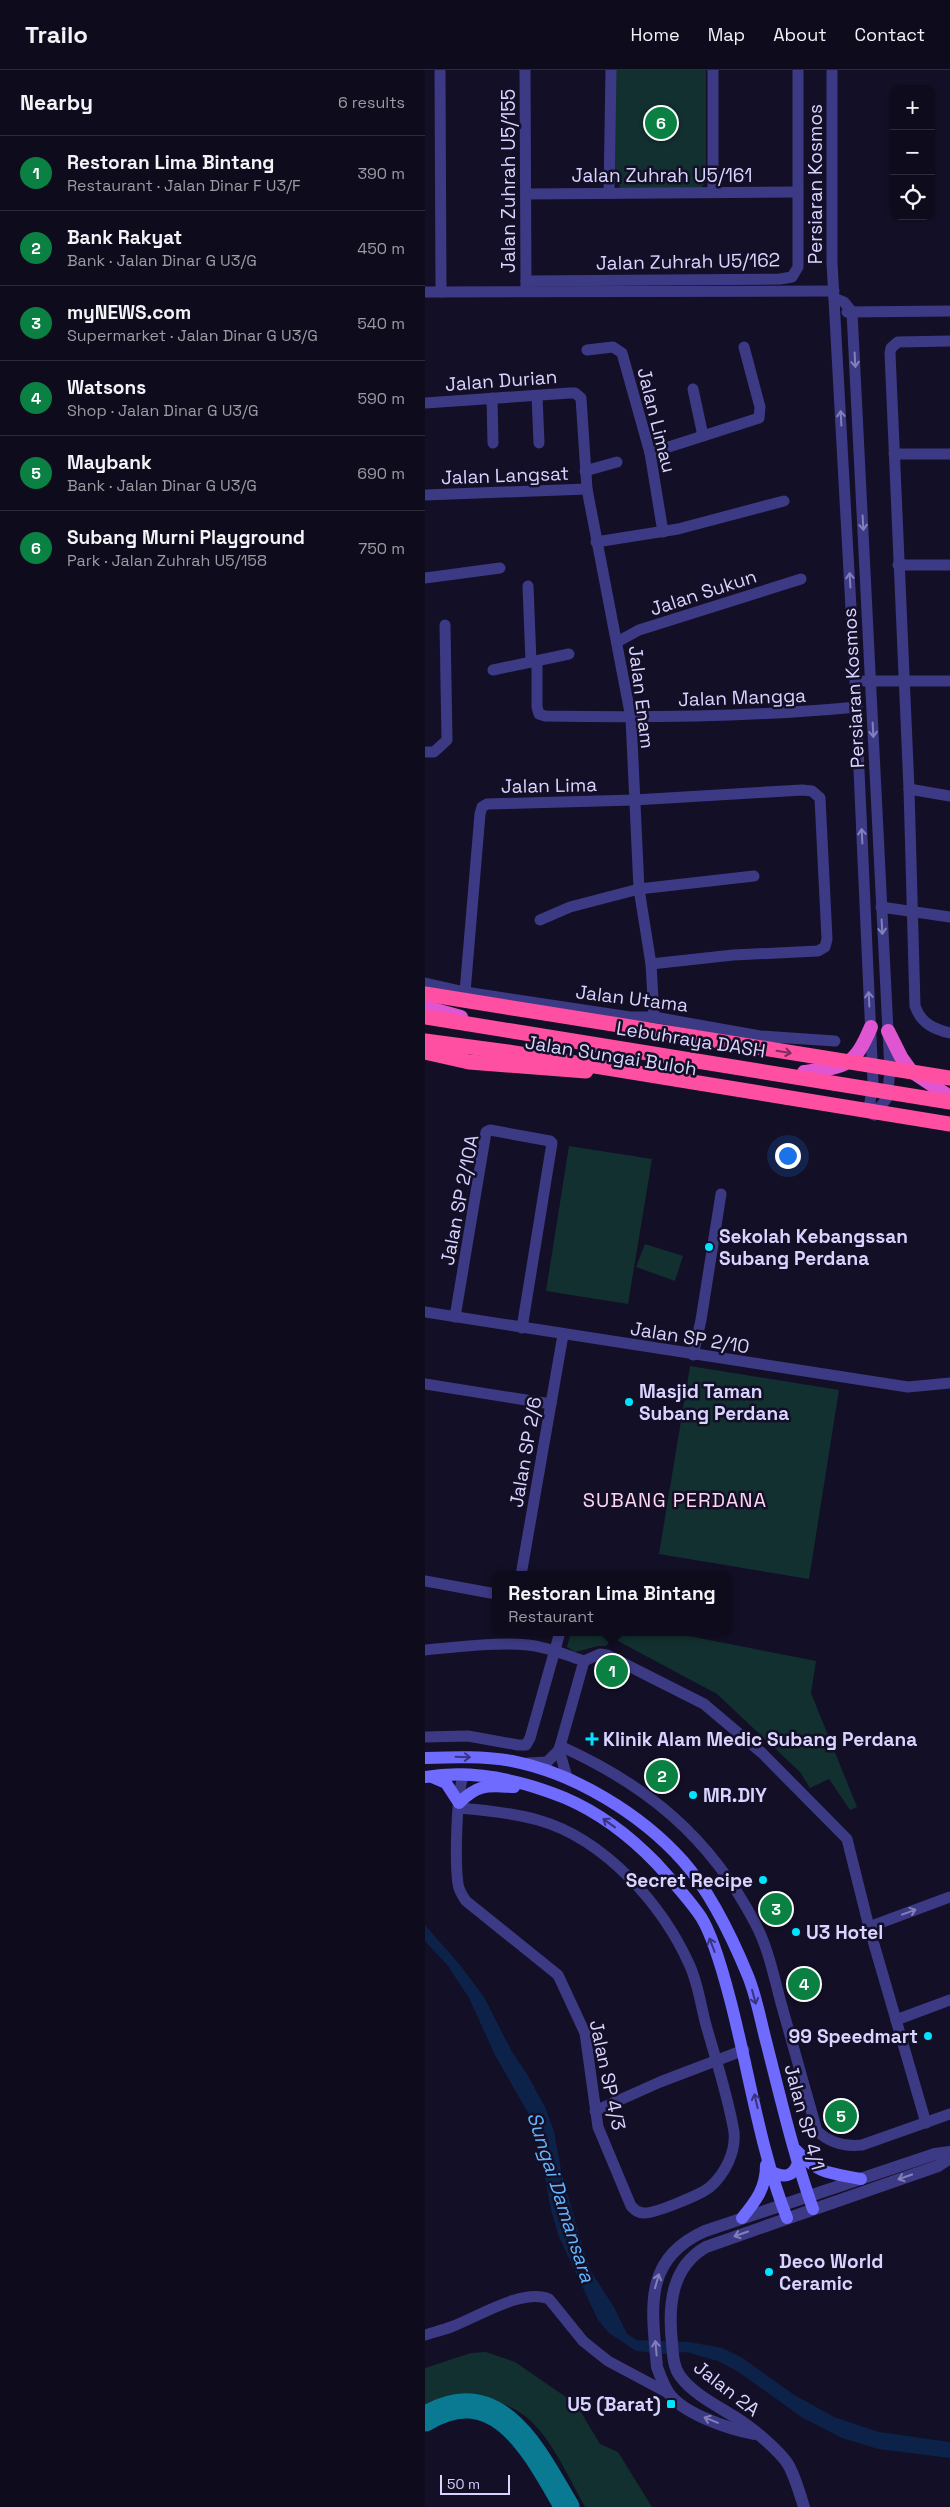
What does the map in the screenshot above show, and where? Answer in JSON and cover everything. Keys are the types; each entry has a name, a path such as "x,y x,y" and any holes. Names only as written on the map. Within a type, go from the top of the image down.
{"highway":[{"path":"425,994 950,1078"},
{"name":"Jalan Sungai Buloh","path":"425,1007 456,1016 873,1082 949,1098"},
{"name":"Lebuhraya DASH","path":"425,1017 949,1098"},
{"path":"805,1072 837,1068 849,1062 858,1055 871,1027"},
{"path":"888,1031 911,1071 949,1098"},
{"path":"425,1041 508,1052 950,1126"},
{"name":"Jalan Sungai Buloh","path":"425,1041 490,1055 791,1105 950,1126"},
{"path":"425,1052 469,1062 598,1072"},
{"name":"Jalan Sungai Buloh","path":"791,1105 824,1107 950,1126"}],"main road":[{"name":"Jalan SP 4/1","path":"425,1758 450,1757 506,1761 577,1784 614,1803 650,1830 684,1861 717,1910 749,1977 793,2146 813,2210"},
{"path":"464,1774 477,1766 506,1761"},
{"path":"427,1776 464,1774 498,1777 542,1789 578,1804 603,1818 639,1845 672,1880 702,1918 723,1974 744,2050 767,2149 770,2171 787,2218"},
{"path":"427,1776 446,1783 459,1805 470,1792 485,1786 542,1789"},
{"path":"793,2146 809,2164 819,2170 861,2179"},
{"path":"742,2218 760,2195 764,2184 767,2149"},
{"path":"770,2171 787,2176 796,2170 798,2163"}],"street":[{"path":"440,70 441,292"},
{"name":"Jalan Zuhrah U5/155","path":"525,70 526,286"},
{"path":"609,193 611,70"},
{"path":"713,70 713,192"},
{"name":"Jalan Zuhrah U5/162","path":"526,286 787,279 796,273 798,267 798,70"},
{"name":"Persiaran Kosmos","path":"832,70 834,295 857,707 873,1082 870,1102 874,1115"},
{"name":"Jalan Zuhrah U5/161","path":"526,194 798,192"},
{"path":"425,292 526,286 834,295 844,302 852,312"},
{"path":"835,312 950,311"},
{"name":"Persiaran Kosmos","path":"852,312 888,1031 889,1086"},
{"path":"950,341 905,341 894,345 890,353 909,789 915,1006 918,1016 926,1023 950,1033"},
{"name":"Jalan Limau","path":"587,350 613,347 623,353 650,453 663,532"},
{"path":"650,453 759,418 760,406 744,347"},
{"path":"693,389 703,436"},
{"name":"Jalan Durian","path":"425,403 575,393 579,395"},
{"name":"Jalan Enam","path":"579,395 582,403 587,488 631,718 639,889 651,964 654,1017"},
{"path":"537,396 539,443"},
{"path":"492,398 493,443"},
{"path":"893,454 950,454"},
{"path":"585,471 617,462"},
{"name":"Jalan Langsat","path":"425,495 587,488"},
{"path":"596,542 663,532 784,500"},
{"path":"898,565 950,565"},
{"path":"425,578 500,568"},
{"name":"Jalan Sukun","path":"617,642 639,630 801,579"},
{"path":"528,586 534,662"},
{"path":"425,752 434,752 442,747 447,740 445,625"},
{"path":"493,670 569,654"},
{"name":"Jalan Mangga","path":"534,662 539,714 545,716 631,718 809,712 857,707"},
{"path":"855,681 950,681"},
{"path":"909,789 950,796"},
{"name":"Jalan Lima","path":"465,992 482,808 487,804 634,800 802,790 812,791 820,798 827,939 825,947 818,951 733,955 651,964"},
{"path":"540,920 570,907 639,889 754,876"},
{"path":"881,907 950,917"},
{"name":"Jalan Utama","path":"425,983 465,992 630,1017 654,1017 760,1036 835,1041"},
{"path":"874,1115 887,1098 889,1086"},
{"name":"Jalan SP 2/10A","path":"455,1317 486,1132 490,1130 551,1141 553,1143 522,1328"},
{"path":"693,1355 701,1320 721,1194"},
{"name":"Jalan SP 2/10","path":"425,1312 563,1335 908,1387 950,1384"},
{"name":"Jalan SP 2/6","path":"521,1571 525,1516 551,1404 563,1335"},
{"path":"425,1384 551,1404"},
{"path":"425,1581 492,1593"},
{"path":"425,1737 468,1736 518,1746 526,1745 530,1738 559,1636"},
{"path":"425,1650 492,1645 529,1645 555,1651 584,1661 600,1654 607,1655 704,1704 762,1753 847,1839 869,1927 926,2123"},
{"path":"506,1761 538,1764 547,1762 559,1748 584,1661"},
{"path":"559,1748 567,1777 577,1784"},
{"path":"559,1748 596,1762 633,1784 690,1831 724,1872 756,1924 772,1969 817,2131 825,2138 849,2146 875,2141 950,2114"},
{"name":"Jalan SP 4/3","path":"464,1774 459,1805 458,1875 460,1893 466,1901 558,1975 585,2033 598,2127 614,2169 635,2210 649,2213 701,2193 710,2187 728,2164 735,2138 716,2061"},
{"path":"459,1805 539,1820 572,1835 605,1855 634,1883 653,1904 675,1936 691,1968 716,2061"},
{"path":"869,1927 950,1896"},
{"path":"896,2020 950,2000"},
{"path":"595,2112 660,2082 744,2050"},
{"name":"Jalan 2A","path":"757,2435 738,2431 699,2415 685,2407 669,2393 657,2367 654,2298 657,2278 670,2254 684,2240 742,2218 935,2154 950,2152"},
{"name":"Jalan 2A","path":"757,2435 740,2420 686,2383 678,2374 674,2362 671,2330 672,2298 675,2281 694,2254 706,2247 938,2166 950,2158"},
{"path":"425,2335 451,2327 513,2300 542,2296 549,2299 583,2341 608,2361 669,2393"},
{"path":"757,2435 774,2448 790,2466 805,2507"}],"green space":[{"path":"616,70 706,70 706,180 701,189 621,189 614,176"},
{"path":"569,1146 652,1159 628,1304 546,1291"},
{"path":"645,1244 683,1256 675,1281 636,1267"},
{"path":"690,1366 839,1390 809,1579 659,1554"},
{"path":"570,1636 688,1636 816,1661 811,1693 857,1807 850,1810 829,1779 810,1788 800,1772 717,1694 618,1641 611,1640 606,1646 598,1646 575,1652 567,1647"},
{"path":"486,2352 515,2362 576,2404 600,2444 618,2452 652,2507 585,2507 558,2458 540,2431 529,2419 502,2403 471,2398 455,2399 425,2407 425,2368 471,2353"}],"water":[{"name":"Sungai Damansara","path":"425,1925 460,1965 484,1997 512,2052 527,2074 545,2107 554,2131 562,2175 592,2273 614,2307 627,2334 637,2340 690,2342 722,2348 741,2357 793,2394 834,2417 879,2432 950,2442 950,2458 878,2449 842,2438 803,2418 737,2371 718,2361 686,2352 661,2354 636,2351 609,2333 598,2320 559,2237 551,2210 536,2127 495,2055 469,1998 448,1966 425,1941"}],"taxiway":[{"path":"425,2419 451,2408 474,2406 494,2413 512,2427 528,2444 567,2507"}],"place":[{"name":"Subang Murni Playground","path":"661,123"},
{"name":"Sekolah Kebangssan Subang Perdana","path":"709,1247"},
{"name":"Masjid Taman Subang Perdana","path":"629,1402"},
{"name":"Restoran Lima Bintang","path":"612,1671"},
{"name":"Klinik Alam Medic Subang Perdana","path":"592,1739"},
{"name":"Bank Rakyat","path":"662,1776"},
{"name":"MR.DIY","path":"693,1795"},
{"name":"Secret Recipe","path":"763,1880"},
{"name":"myNEWS.com","path":"776,1909"},
{"name":"U3 Hotel","path":"796,1932"},
{"name":"Watsons","path":"804,1984"},
{"name":"99 Speedmart","path":"928,2036"},
{"name":"Maybank","path":"841,2116"},
{"name":"Deco World Ceramic","path":"769,2272"},
{"name":"U5 (Barat)","path":"671,2404"}],"district":[{"name":"SUBANG PERDANA","path":"675,1500"}]}
